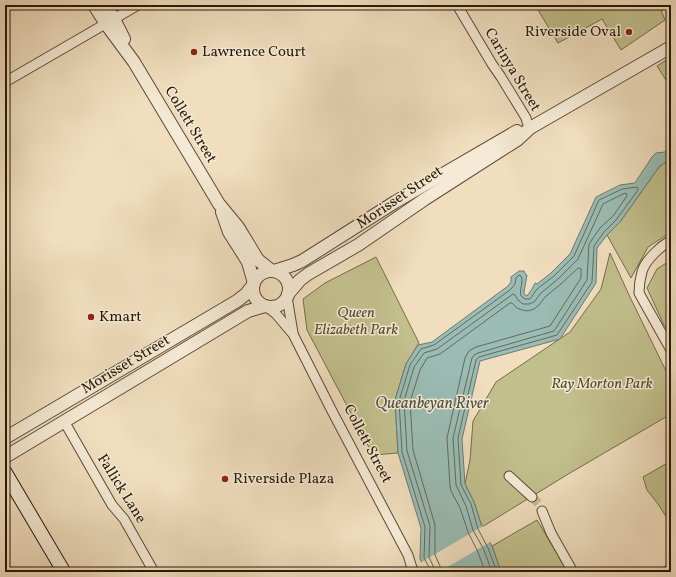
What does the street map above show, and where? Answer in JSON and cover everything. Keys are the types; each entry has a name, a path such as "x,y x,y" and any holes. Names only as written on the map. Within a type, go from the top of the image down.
{"main road":[{"path":"5,472 64,572"}],"street":[{"name":"Collett Street","path":"94,5 110,21 219,204 238,227 258,260 273,271"},
{"name":"Collett Street","path":"106,5 110,21"},
{"path":"5,82 138,5"},
{"name":"Carinya Street","path":"458,5 492,64 526,118 530,128"},
{"name":"Morisset Street","path":"287,296 304,277 358,245 425,198 517,140 530,128 671,46"},
{"name":"Morisset Street","path":"273,271 293,266 302,261 434,179 510,135 530,128"},
{"path":"434,179 443,180 462,176"},
{"path":"392,222 401,209 404,197"},
{"name":"Collett Street","path":"219,204 229,232 248,262 253,284"},
{"path":"671,240 666,242 650,257 642,270 639,285 640,293 671,350"},
{"path":"273,271 280,273 285,278 289,288 287,296 283,302 273,307 266,306 256,299 252,291 253,284 256,278 262,273 273,271"},
{"name":"Morisset Street","path":"5,438 237,301 246,294 253,284"},
{"name":"Collett Street","path":"287,296 294,334"},
{"name":"Collett Street","path":"266,306 276,314 294,334 332,411 408,554 412,568"},
{"name":"Morisset Street","path":"5,457 248,311 266,306"},
{"name":"Fallick Lane","path":"64,421 112,505 124,519 154,572"},
{"path":"509,476 532,496"},
{"path":"542,511 551,533 573,572"},
{"path":"666,572 671,569"}],"green space":[{"name":"Riverside Oval","path":"535,5 659,5 665,20 621,50 602,19 558,43"},
{"path":"671,57 671,88 657,66"},
{"path":"671,158 671,232 648,247 631,278 607,235 620,222 659,167"},
{"name":"Ray Morton Park","path":"610,253 667,373 671,376 671,414 482,527 474,502 465,484 470,460 473,421 496,382 570,332 601,289"},
{"name":"Queen Elizabeth Park","path":"376,257 419,343 406,364 395,400 398,453 373,455 307,330 303,299 325,283"},
{"path":"671,260 671,335 664,325 647,288 657,269"},
{"path":"671,461 671,524 647,490 643,477"},
{"path":"537,520 568,572 501,572 492,546"}],"water":[{"name":"Queanbeyan River","path":"671,144 671,158 659,167 620,222 597,248 596,283 560,339 480,361 462,439 465,484 474,502 482,527 492,546 501,572 427,572 420,559 421,528 398,453 395,400 406,364 418,345 432,342 508,286 511,282 511,277 519,271 524,271 527,275 524,294 527,296 535,283 537,284 551,273 570,254 596,197 620,185 635,183 652,157 656,153 665,152"}],"pier":[{"path":"483,526 492,541 439,572 424,572 420,563"}],"tunnel":[{"path":"532,497 539,504 542,511"}],"place":[{"name":"Riverside Oval","path":"629,32"},
{"name":"Lawrence Court","path":"194,52"},
{"name":"Kmart","path":"91,317"},
{"name":"Riverside Plaza","path":"225,479"}]}
